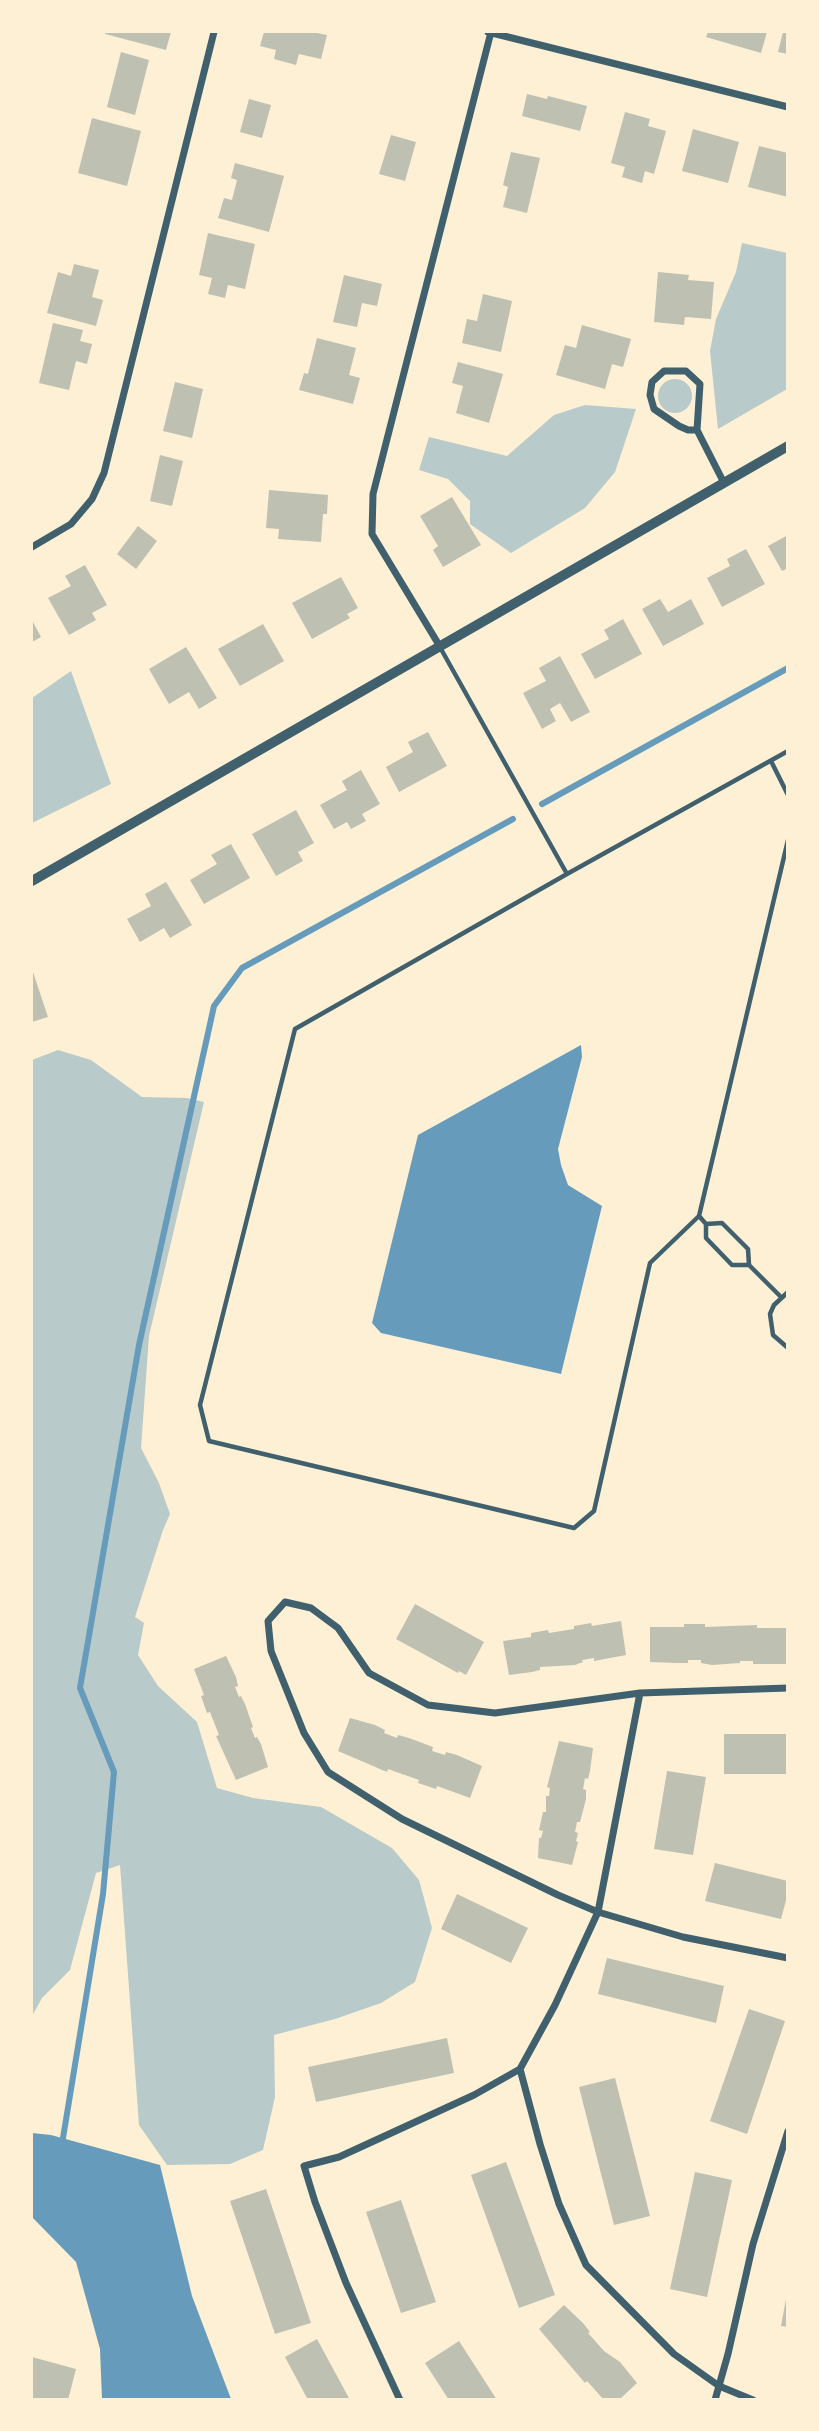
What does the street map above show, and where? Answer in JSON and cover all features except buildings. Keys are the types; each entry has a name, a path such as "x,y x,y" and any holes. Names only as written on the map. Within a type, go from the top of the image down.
{"street":[{"path":"32,547 71,524 92,499 104,473 214,32"},
{"path":"439,645 372,534 373,494 489,32 788,107"},
{"path":"697,430 679,426 654,410 650,395 652,382 664,371 686,371 700,384 697,430 724,483"},
{"path":"32,881 788,446"},
{"path":"788,1688 640,1693 495,1713 428,1704 369,1673 338,1628 311,1608 285,1602 268,1621 271,1651 304,1733 328,1772 402,1819 598,1912 683,1937 788,1958"},
{"path":"400,2399 346,2283 304,2165 339,2157 474,2095 520,2069 555,2004 598,1912 640,1693"},
{"path":"520,2069 559,2204 586,2265 674,2354 719,2386 753,2399"},
{"path":"715,2399 728,2354 752,2244 788,2131"}],"lane":[{"path":"439,645 567,874"},
{"path":"788,751 295,1029 200,1405 209,1441 573,1528 594,1511 650,1263 699,1216 788,839"},
{"path":"771,761 788,795"},
{"path":"699,1216 706,1224 706,1238 732,1265 749,1265"},
{"path":"706,1224 722,1223 748,1249 749,1265 781,1297"},
{"path":"788,1292 774,1305 770,1314 774,1335 788,1348"}],"shaded area":[{"path":"742,243 787,253 787,389 718,429 710,351 716,319 736,272"},
{"path":"675,379 687,384 692,396 687,408 675,413 663,408 658,396 663,384"},
{"path":"585,405 636,409 615,472 585,508 511,553 470,524 470,501 448,479 419,470 429,437 507,456 554,415"},
{"path":"71,671 111,784 32,823 32,698"},
{"path":"58,1050 91,1060 142,1097 187,1098 204,1102 149,1336 141,1448 159,1483 170,1514 135,1617 144,1623 138,1655 158,1686 197,1722 217,1788 253,1798 321,1807 392,1848 419,1880 432,1928 415,1982 381,2003 335,2019 274,2035 275,2097 263,2150 230,2164 167,2165 139,2125 120,1865 96,1873 70,1970 42,1998 32,2016 32,1060"}],"water":[{"path":"581,1045 582,1057 558,1149 568,1185 602,1206 561,1374 381,1333 372,1323 418,1135"},
{"path":"32,2133 51,2135 160,2165 192,2296 231,2399 102,2399 100,2349 76,2262 32,2217"}],"waterway":[{"path":"542,804 788,668"},
{"path":"63,2138 103,1894 114,1772 80,1688 139,1345 214,1006 242,968 513,819"}]}
